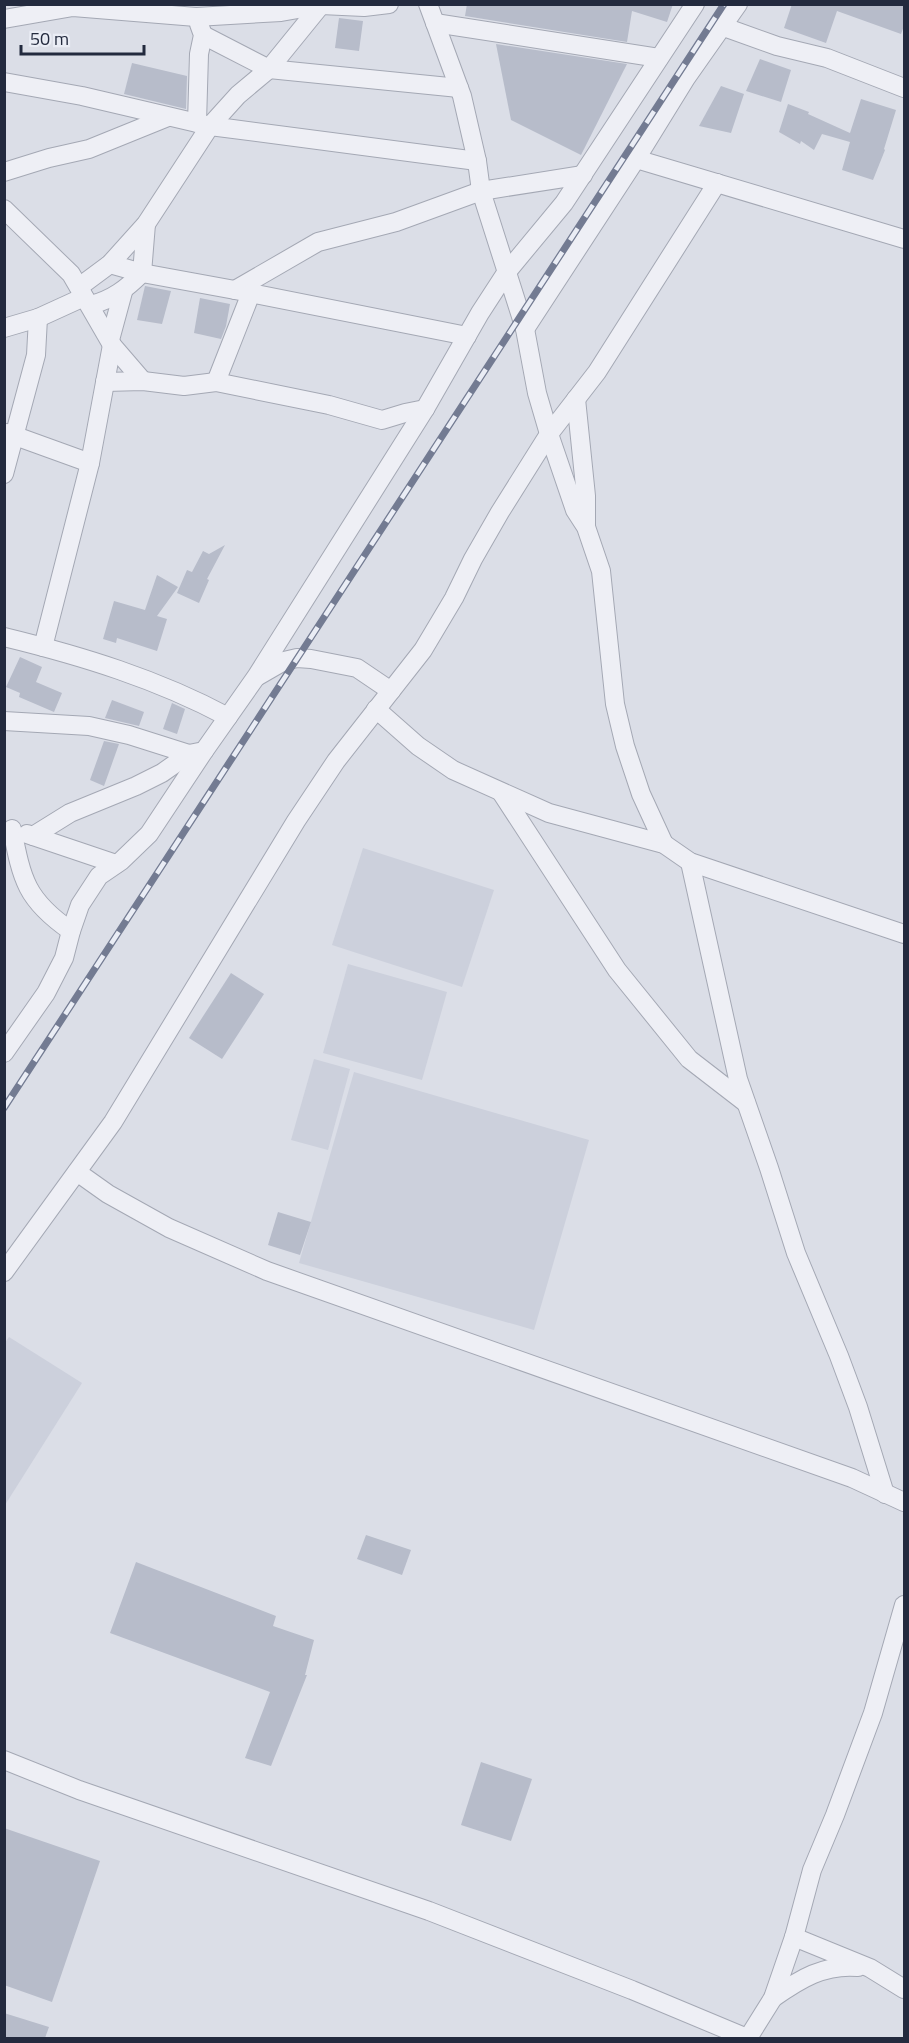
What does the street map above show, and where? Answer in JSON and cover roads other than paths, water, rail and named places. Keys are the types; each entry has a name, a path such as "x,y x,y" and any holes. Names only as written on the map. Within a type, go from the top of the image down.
{"street":[{"path":"4,19 72,6 281,12 321,5 388,4"},
{"path":"428,4 459,88 477,161 481,191 525,329 537,393 549,435 575,510 586,527 601,571 615,704 625,746 641,794 664,844"},
{"path":"4,1053 46,993 64,958 70,931 80,904 99,876 149,834 197,752 228,717 256,677 425,409 506,273 564,204 695,4"},
{"path":"525,329 686,78 738,4"},
{"path":"4,328 38,318 84,297 146,224 204,125 269,69 321,5"},
{"path":"202,11 203,35 199,54 204,125"},
{"path":"435,23 659,58"},
{"path":"724,27 777,46 827,58 904,88"},
{"path":"203,35 269,69 459,88"},
{"path":"4,82 72,94 204,125 477,161"},
{"path":"4,172 89,149 168,117"},
{"path":"636,159 904,238"},
{"path":"216,382 243,291 318,242 396,222 481,191 583,175"},
{"path":"4,1272 113,1122 296,822 336,761 423,650 500,512 549,435 597,372 717,183"},
{"path":"4,209 70,274 111,343 143,381"},
{"path":"84,297 108,300 123,292 142,273 146,224"},
{"path":"110,264 142,273 467,336"},
{"path":"43,646 90,463 111,343 123,292"},
{"path":"4,474 10,435 36,355 38,318"},
{"path":"105,382 143,381 184,386 216,382 329,405 382,420 425,409"},
{"path":"576,399 586,496 586,527"},
{"path":"10,435 90,463"},
{"path":"4,637 43,646 146,679 228,717"},
{"path":"256,677 284,661 297,658 311,659 357,668 391,691"},
{"path":"376,709 418,746 453,770 501,792 568,819 664,844 690,862 904,934"},
{"path":"4,721 89,726 197,752"},
{"path":"33,836 70,813 162,773 197,752"},
{"path":"501,792 617,970 689,1059 746,1103"},
{"path":"8,827 116,864"},
{"path":"8,827 23,877 33,898 50,917 70,931"},
{"path":"690,862 729,1042 746,1103 796,1253 858,1407 885,1494"},
{"path":"77,1172 108,1194 169,1228 267,1271 852,1478 904,1502"},
{"path":"4,1760 79,1790 429,1911 748,2038 772,1998 794,1937 812,1870 873,1713 904,1605"},
{"path":"794,1937 870,1968 904,1989"},
{"path":"772,1998 810,1974 829,1968 850,1966 870,1968"}],"railway":[{"path":"4,1108 724,4"}]}
